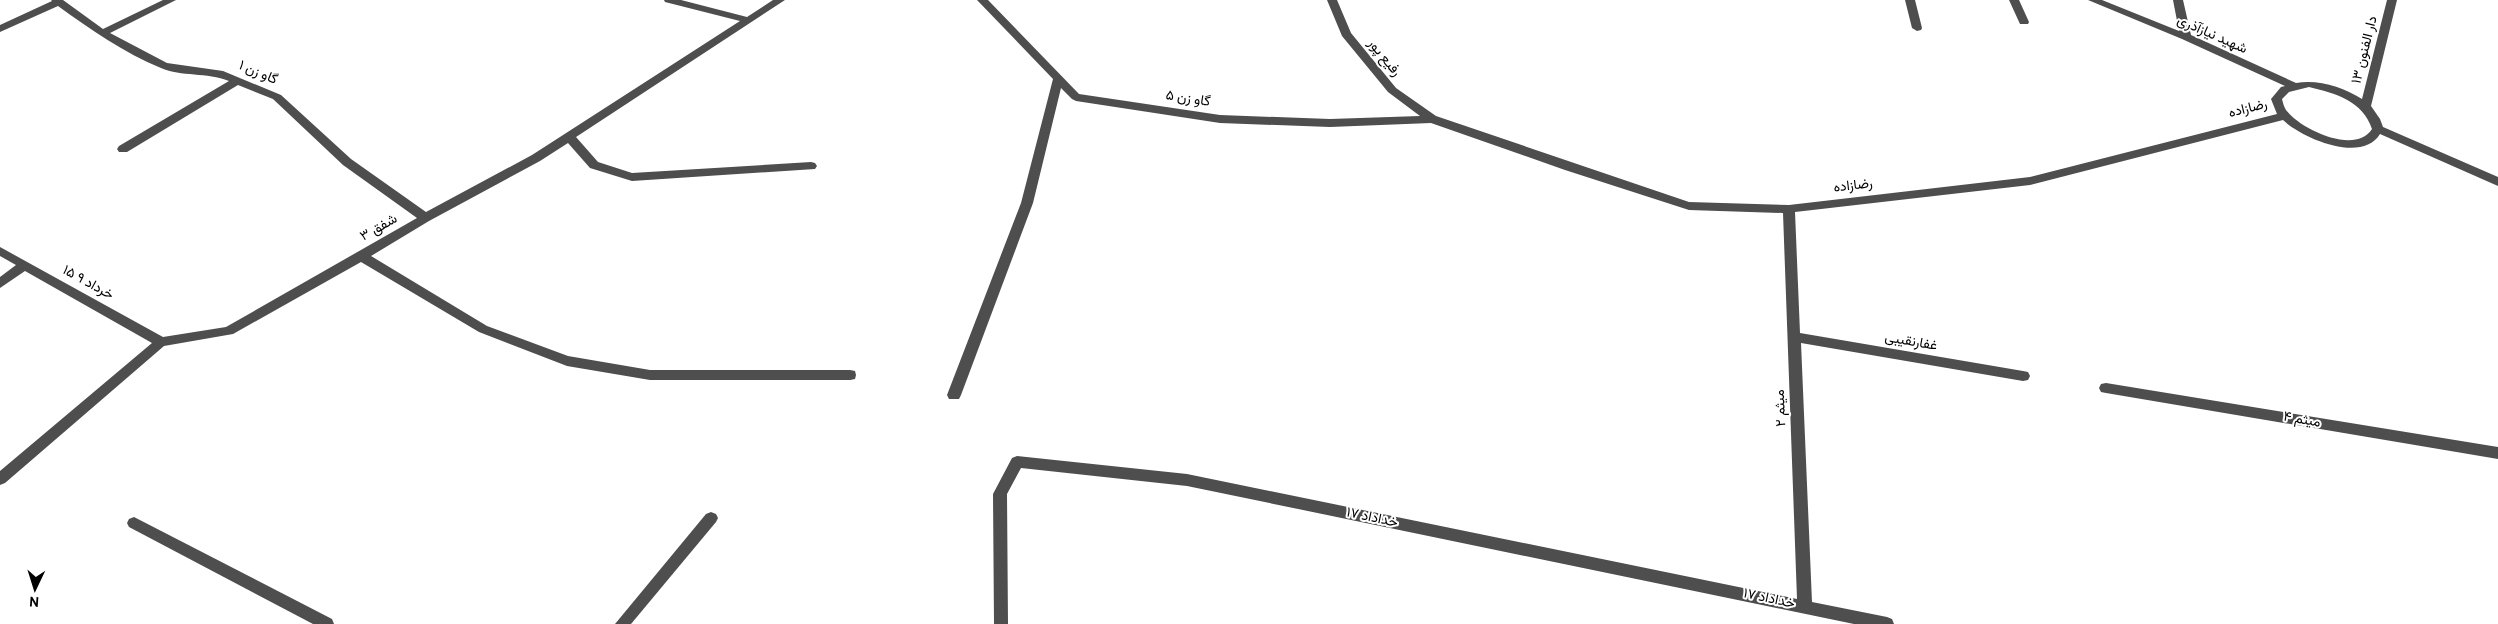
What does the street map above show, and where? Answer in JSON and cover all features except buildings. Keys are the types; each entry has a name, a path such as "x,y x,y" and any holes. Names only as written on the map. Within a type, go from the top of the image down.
{"street":[{"path":"102,33 171,0"},
{"path":"669,0 748,20"},
{"name":"شفق ۳","path":"161,342 229,331 425,218 536,158 780,0"},
{"name":"گاو زن ۵","path":"982,0 1076,97 1220,119 1330,124 1432,119"},
{"name":"رفیع پور","path":"1332,0 1346,34 1392,90 1432,119"},
{"path":"1910,0 1917,28"},
{"path":"2014,0 2024,22"},
{"name":"شهید نیازآذری","path":"2093,0 2186,37 2292,85"},
{"path":"2178,0 2186,37"},
{"name":"دار الفنون ۱۳","path":"2365,107 2392,0"},
{"path":"0,29 57,1"},
{"name":"گاو زن ۱","path":"57,1 102,33 165,66 219,73 276,97 347,162 425,218"},
{"path":"954,395 1027,203 1058,79"},
{"path":"123,149 237,81"},
{"path":"2378,129 2372,138 2366,141 2339,143 2298,128 2283,116 2277,106 2276,97 2282,90 2292,85 2309,84 2329,88 2349,96 2365,107 2372,114 2378,129 2498,182"},
{"name":"رضازاده","path":"1432,119 1569,167 1690,206 1789,209 2030,181 2283,116"},
{"path":"569,137 594,165 632,177 811,166"},
{"name":"میثم ۲","path":"1789,209 1805,606"},
{"name":"۱۵ خرداد ۹","path":"0,251 161,342"},
{"path":"361,256 483,329 568,361 650,375 850,375"},
{"path":"0,283 24,265"},
{"name":"غفارنقیبی","path":"1794,337 2023,376"},
{"path":"0,479 161,342"},
{"name":"میثم ۴","path":"2106,388 2498,453"},
{"name":"خداداد ۱۷","path":"1001,624 1000,494 1017,462 1187,480 1887,624"},
{"path":"622,624 711,518"},
{"path":"134,523 327,624"}]}
